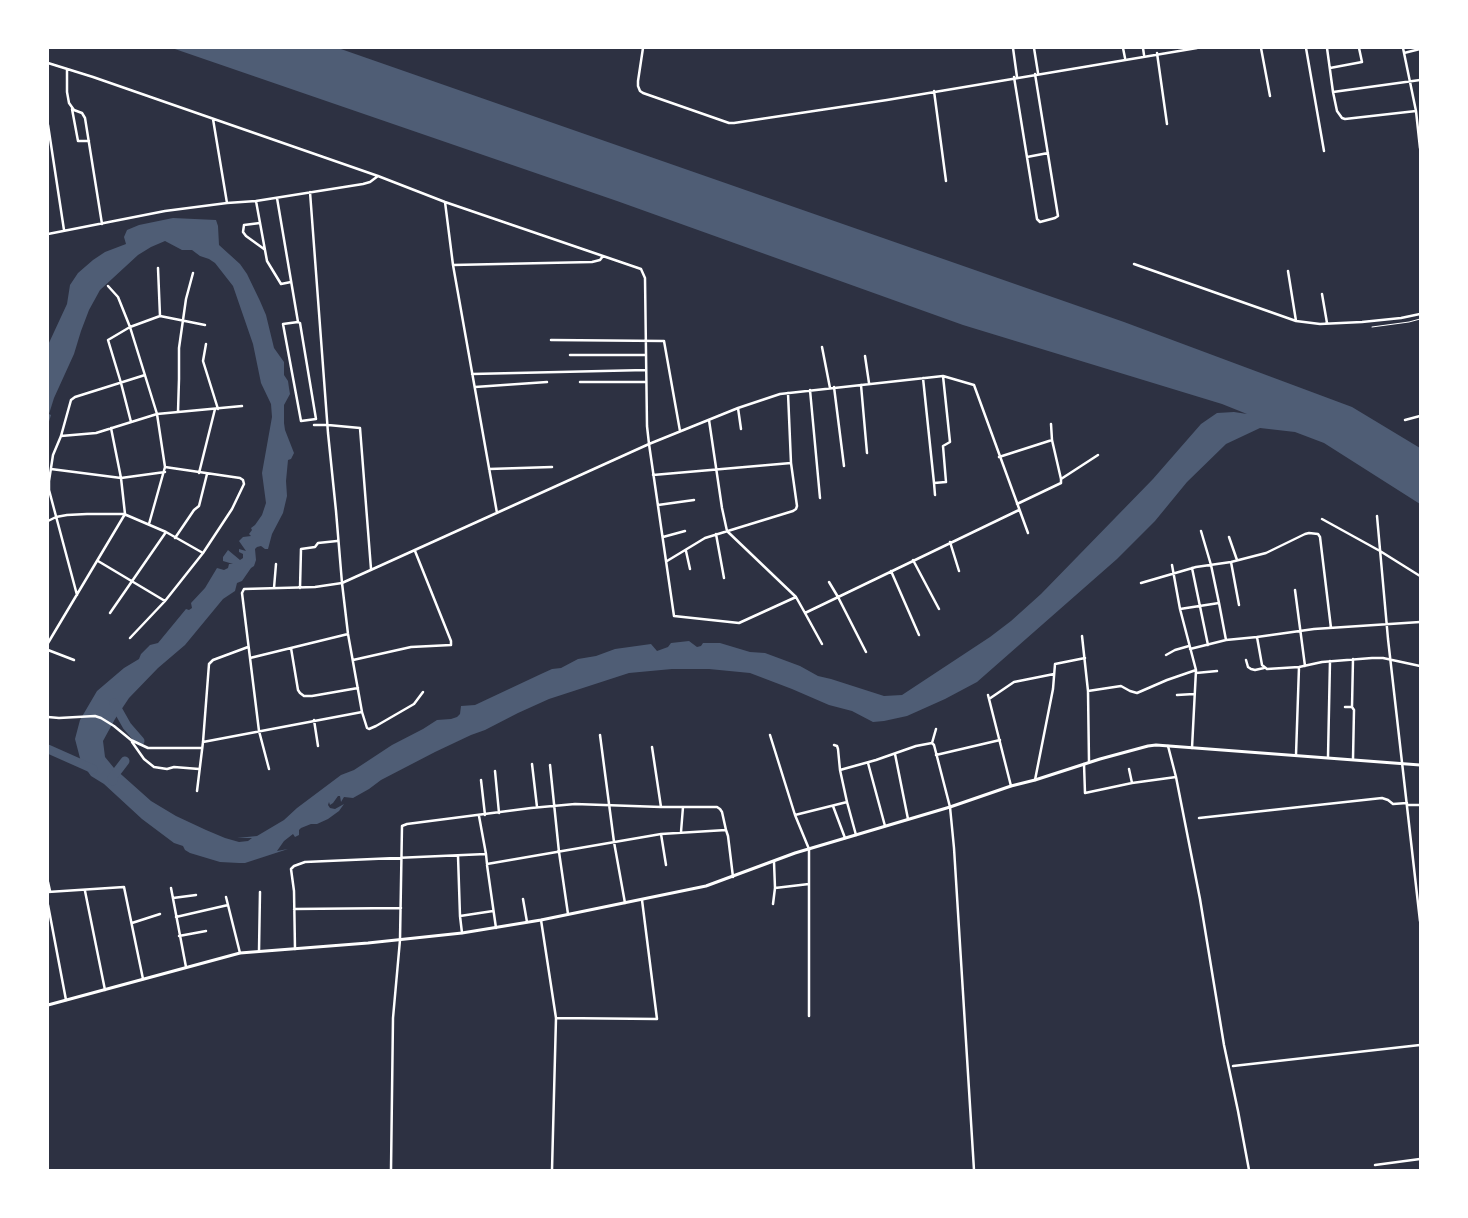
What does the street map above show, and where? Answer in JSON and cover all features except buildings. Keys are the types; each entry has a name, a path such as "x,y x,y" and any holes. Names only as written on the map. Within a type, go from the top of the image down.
{"street":[{"path":"643,48 638,80 640,91 729,123 1197,48"},
{"path":"1013,48 1027,157 1037,220 1040,222 1058,216 1036,74 1034,48"},
{"path":"1123,48 1125,59"},
{"path":"1143,48 1144,56"},
{"path":"1261,48 1270,96"},
{"path":"1306,48 1324,151"},
{"path":"1327,48 1333,92 1339,115 1345,119 1416,111"},
{"path":"1330,68 1362,63 1359,48"},
{"path":"1403,48 1419,120 1420,148"},
{"path":"1404,53 1420,50"},
{"path":"1157,53 1167,124"},
{"path":"48,63 378,176 445,202 641,269 645,278 646,382 649,444 674,616 739,623 796,597"},
{"path":"67,69 68,99 72,108 78,141 89,141"},
{"path":"1333,92 1420,80"},
{"path":"934,91 946,181"},
{"path":"72,108 84,115 102,224"},
{"path":"213,119 227,203"},
{"path":"48,125 64,231"},
{"path":"1027,157 1048,153"},
{"path":"48,234 165,211 256,201 363,184 370,182 378,176"},
{"path":"310,192 342,583 348,634 362,712 367,728 371,729 414,704 423,692"},
{"path":"277,198 316,419 301,421 283,324 298,322"},
{"path":"256,201 267,261 282,284 291,282"},
{"path":"445,202 453,265 497,513"},
{"path":"260,223 244,225 244,232 246,236 264,249"},
{"path":"453,265 592,262 600,260 603,256"},
{"path":"1134,264 1296,322 1327,324 1362,322 1420,314"},
{"path":"158,268 160,316"},
{"path":"1288,271 1296,322"},
{"path":"178,412 178,348 186,299 193,273"},
{"path":"108,286 118,297 130,327 157,414 166,467 149,524"},
{"path":"1322,294 1327,324"},
{"path":"131,422 108,340 130,327 160,316 205,325"},
{"path":"551,340 662,340 665,343 680,431"},
{"path":"199,473 217,409 203,361 206,344"},
{"path":"822,347 832,387 844,466"},
{"path":"570,355 646,355"},
{"path":"865,356 869,383"},
{"path":"472,374 646,370"},
{"path":"77,596 48,486 53,455 61,436 71,400 75,397 145,375"},
{"path":"934,483 946,482 943,446 950,442 943,376"},
{"path":"269,769 259,731 243,590 248,588 300,588 342,583 649,444 738,408 780,394 943,376 974,385 1028,533"},
{"path":"923,378 935,495"},
{"path":"474,386 547,382"},
{"path":"580,382 646,382"},
{"path":"861,384 867,453"},
{"path":"810,390 820,498"},
{"path":"667,561 705,538 793,512 796,509 791,463 788,393"},
{"path":"61,436 89,434 157,414 242,406"},
{"path":"738,408 741,429"},
{"path":"1405,420 1420,416"},
{"path":"709,420 727,531 796,597 822,644"},
{"path":"1051,424 1052,440 1061,480"},
{"path":"314,425 360,428 371,569"},
{"path":"48,643 125,514 121,478 111,428"},
{"path":"999,457 1052,440"},
{"path":"1017,504 1057,486 1061,483 1061,480 1098,455"},
{"path":"653,475 791,463"},
{"path":"130,638 165,601 203,553 232,509 244,484 240,478 166,467"},
{"path":"489,469 552,467"},
{"path":"51,469 121,478 165,472"},
{"path":"175,538 198,506 208,474"},
{"path":"658,505 694,500"},
{"path":"805,612 1019,510"},
{"path":"48,521 56,517 87,514 125,514 166,532 203,553"},
{"path":"1377,516 1407,804 1419,889 1420,921"},
{"path":"1322,519 1420,576"},
{"path":"663,537 685,531"},
{"path":"1201,531 1212,565 1226,640"},
{"path":"110,612 166,532"},
{"path":"716,534 724,578"},
{"path":"1141,583 1174,572 1231,562 1266,553 1305,534 1318,534 1320,537 1331,628"},
{"path":"1229,537 1237,560"},
{"path":"300,588 301,549 315,546 318,543 338,541"},
{"path":"950,542 959,571"},
{"path":"353,660 411,647 451,645 415,550"},
{"path":"686,550 690,569"},
{"path":"913,560 939,609"},
{"path":"98,561 165,601"},
{"path":"1231,562 1239,605"},
{"path":"274,588 276,564"},
{"path":"1172,565 1180,609 1196,672 1192,749"},
{"path":"1192,568 1208,645"},
{"path":"891,572 920,635"},
{"path":"828,582 838,597 866,652"},
{"path":"1294,590 1305,666"},
{"path":"1180,609 1219,603"},
{"path":"1166,655 1175,650 1226,640 1331,628 1420,622"},
{"path":"250,658 348,634"},
{"path":"1082,636 1088,691 1089,762"},
{"path":"1257,637 1264,668"},
{"path":"197,791 210,661 248,647"},
{"path":"291,648 298,690 304,696 358,688"},
{"path":"48,650 74,660"},
{"path":"1035,780 1052,695 1055,664 1053,658"},
{"path":"1055,664 1085,658"},
{"path":"1246,660 1248,667 1255,670 1300,667 1330,661 1383,658 1420,666"},
{"path":"1353,659 1353,759"},
{"path":"1328,757 1330,661"},
{"path":"1296,756 1300,667"},
{"path":"1088,691 1121,686 1130,692 1137,692 1167,680 1196,672 1217,671"},
{"path":"989,699 1014,682 1054,674"},
{"path":"1177,695 1194,694"},
{"path":"988,695 1011,786"},
{"path":"1345,707 1352,707"},
{"path":"203,742 362,712"},
{"path":"48,717 95,716 107,720 131,740 148,748 202,748"},
{"path":"314,720 318,746"},
{"path":"936,729 932,743 950,807 974,1170"},
{"path":"600,735 614,842 625,903"},
{"path":"770,735 795,815 809,849 809,1016"},
{"path":"131,740 144,759 154,767 200,769"},
{"path":"936,755 1000,740"},
{"path":"840,770 868,763 916,746 932,743"},
{"path":"834,744 838,748 840,770 856,835"},
{"path":"48,1005 240,954 462,933 541,920 706,886 774,860 950,807 1089,762 1148,746 1328,757 1420,765"},
{"path":"1168,746 1200,899 1224,1045 1248,1170"},
{"path":"652,747 661,808"},
{"path":"895,754 908,819"},
{"path":"868,763 885,827"},
{"path":"532,764 537,808"},
{"path":"1084,764 1085,793 1132,783 1176,777"},
{"path":"550,765 568,914"},
{"path":"1129,769 1132,783"},
{"path":"495,772 499,813"},
{"path":"481,780 485,815"},
{"path":"1198,818 1382,798 1393,804 1420,805"},
{"path":"795,815 847,802"},
{"path":"391,1170 394,1018 400,940 403,825 575,804 661,808 717,807 723,816 728,836 733,877"},
{"path":"833,806 845,838"},
{"path":"681,832 683,807"},
{"path":"479,816 496,928"},
{"path":"487,864 661,834 726,830"},
{"path":"661,834 666,865"},
{"path":"295,949 291,875 294,866 305,862 328,860 486,854"},
{"path":"458,856 462,933"},
{"path":"773,904 775,888 774,860"},
{"path":"48,882 49,892 124,887 143,980"},
{"path":"775,888 810,884"},
{"path":"170,888 186,967"},
{"path":"84,890 105,990"},
{"path":"259,951 260,892"},
{"path":"172,898 196,895"},
{"path":"226,896 240,954"},
{"path":"523,899 527,922"},
{"path":"556,1018 657,1019 642,900"},
{"path":"48,905 66,1000"},
{"path":"176,917 228,905"},
{"path":"294,910 401,908"},
{"path":"460,916 493,911"},
{"path":"132,923 160,914"},
{"path":"541,920 556,1018 552,1170"},
{"path":"179,936 206,931"},
{"path":"1233,1066 1420,1045"},
{"path":"1375,1165 1420,1158"}],"lane":[{"path":"1372,327 1420,319"}],"water":[{"path":"172,48 338,48 1124,322 1352,407 1420,448 1420,504 1324,443 1295,432 1260,428 1226,444 1187,482 1155,521 1117,559 977,682 907,716 873,722 852,711 829,705 750,673 709,669 672,669 629,673 549,699 518,713 435,752 381,780 353,798 344,797 341,802 340,796 338,796 333,803 330,805 329,802 328,805 330,808 335,809 344,804 339,811 317,824 301,828 299,835 295,837 293,834 284,841 277,851 288,849 245,863 220,862 190,853 183,846 174,843 142,819 104,784 91,776 81,762 75,739 80,720 97,691 124,668 139,659 141,654 150,645 158,643 186,609 192,608 191,603 205,588 217,568 224,570 228,568 229,564 233,564 223,561 223,557 228,550 240,560 243,558 243,554 239,552 239,549 246,551 239,541 243,537 251,536 249,534 252,530 251,528 262,515 266,503 262,473 272,417 271,404 261,383 253,344 233,286 215,263 209,259 200,256 192,250 182,250 165,241 138,255 100,290 89,310 74,354 54,398 48,425 48,345 67,304 70,285 78,273 93,260 105,252 126,244 124,237 127,230 139,225 173,218 216,220 219,245 240,264 247,274 266,315 274,348 284,362 284,375 288,381 290,394 284,405 284,423 294,453 291,459 288,460 287,496 283,513 272,534 268,549 261,546 255,549 256,560 254,566 242,581 237,583 235,591 223,599 185,645 158,668 129,698 103,741 105,757 114,768 151,801 176,816 206,830 239,842 248,841 252,838 237,838 257,836 284,820 341,775 354,770 392,745 437,720 457,717 460,714 461,706 475,705 552,669 561,668 578,659 596,656 615,649 651,644 657,651 668,647 671,643 689,641 697,647 703,643 720,643 750,652 765,653 800,666 818,676 884,696 902,695 990,637 1041,594 1153,479 1201,424 1217,413 1234,412 1247,414 1222,404 963,325 617,201"}],"waterway":[{"path":"114,703 127,726 140,741"},
{"path":"48,749 93,769"},
{"path":"113,781 112,778 125,761"}]}
